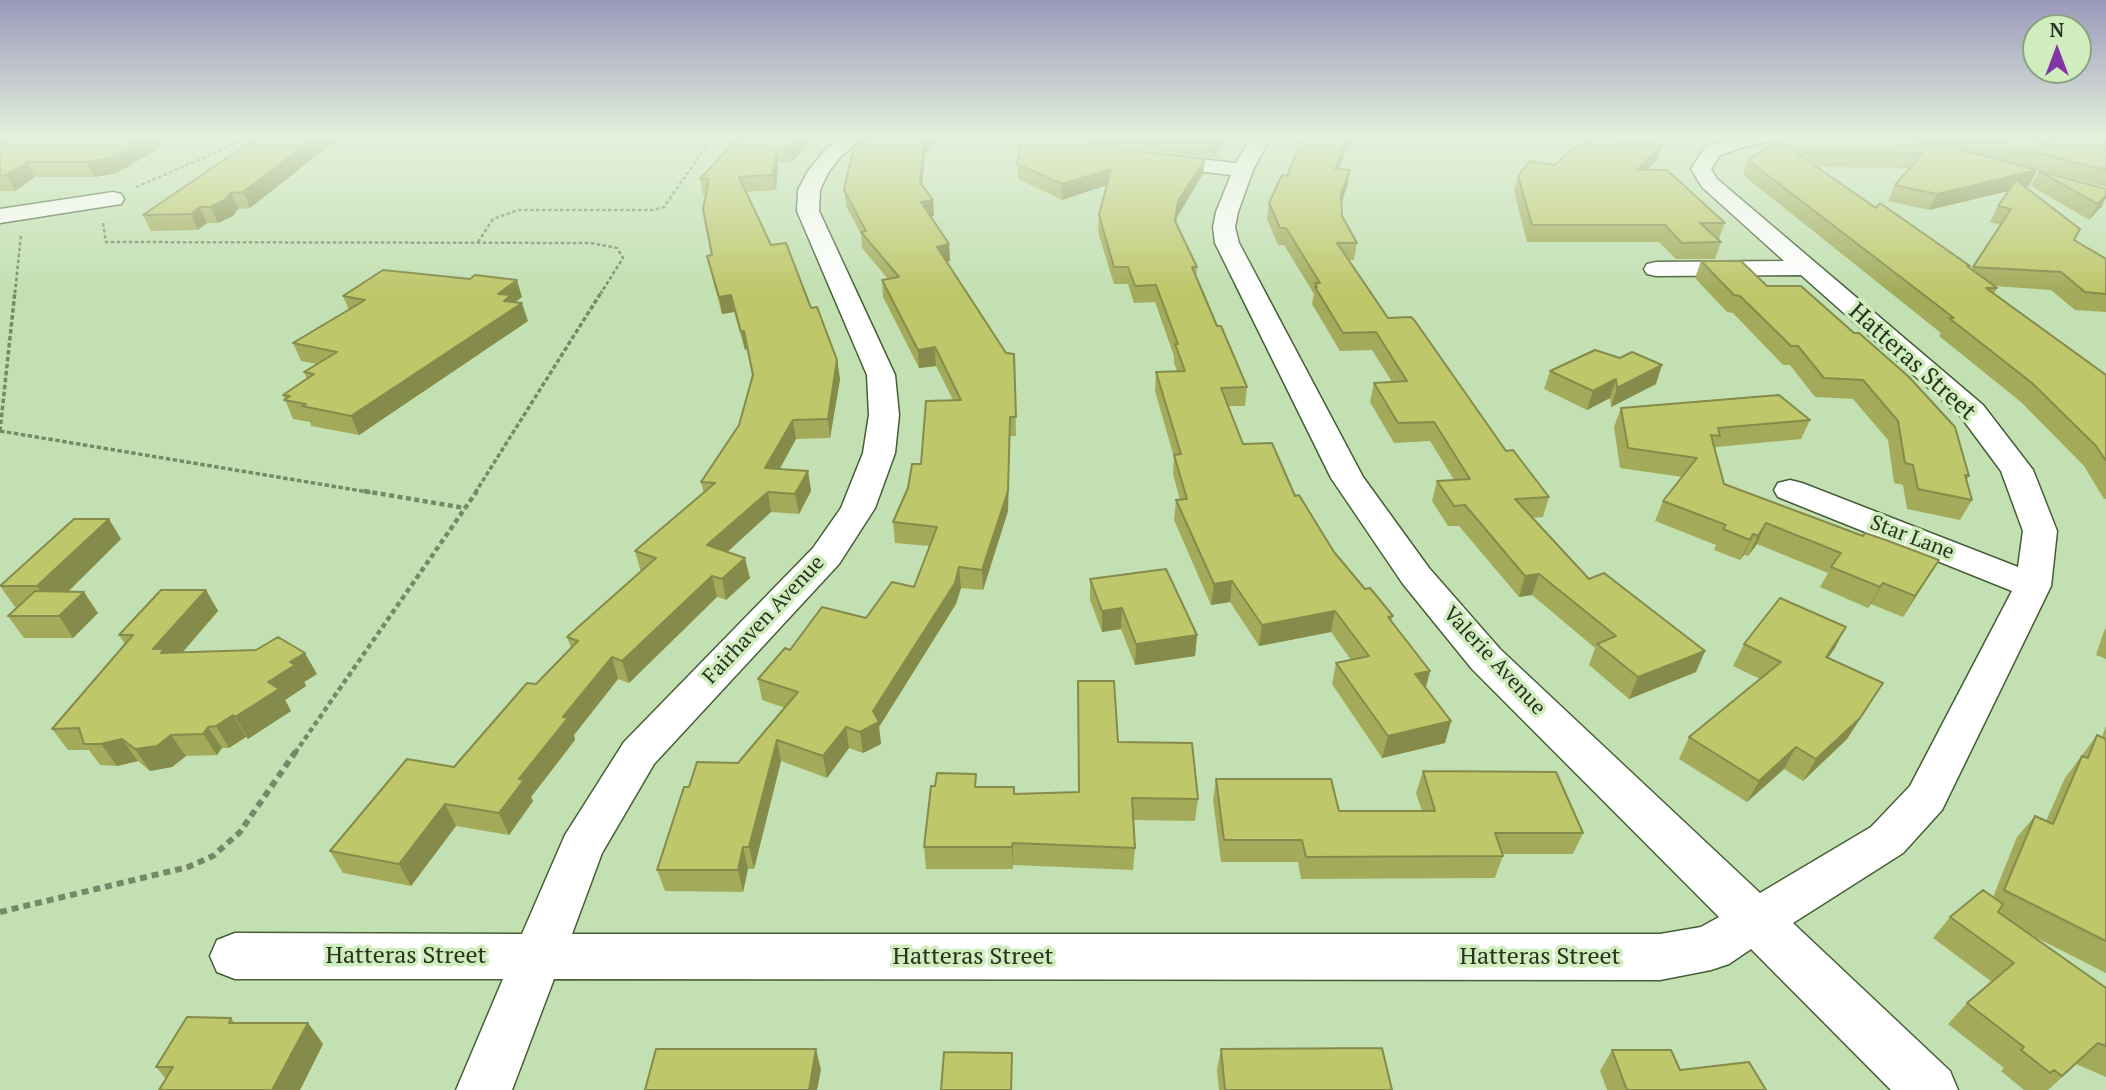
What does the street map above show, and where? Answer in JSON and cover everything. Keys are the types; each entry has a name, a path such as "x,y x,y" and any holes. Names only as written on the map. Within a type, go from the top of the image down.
{"street":[{"name":"Fairhaven Avenue","path":"484,1090 581,848 639,753 826,556 858,508 879,453 884,415 881,375 808,211 810,189"},
{"name":"Valerie Avenue","path":"1237,189 1224,226 1227,243 1347,478 1416,576 1486,659 1930,1090"},
{"name":"Hatteras Street","path":"235,956 1660,957 1711,948 1887,839 1926,798 2033,586 2040,531 2017,470 1972,411 1716,189"},
{"path":"0,216 113,198"},
{"path":"1656,269 1804,268"},
{"name":"Star Lane","path":"1790,490 2033,586"}],"path":[{"path":"0,912 188,867 213,856 240,832 466,508 623,258 617,247 592,243 106,242 102,212 113,198 134,189"},
{"path":"478,242 493,219 518,210 653,210 664,207 677,189"},
{"path":"24,213 0,431 466,508"}],"building":[{"path":"181,189 247,189 231,193 225,200 210,207 200,207 191,214 143,215"},
{"path":"707,189 745,189 771,245 786,243 811,308 817,307 837,360 828,419 793,420 765,468 808,471 795,494 768,492 707,545 745,558 722,579 712,576 622,661 612,657 563,717 568,718 519,779 524,780 499,813 445,804 399,864 330,851 407,759 454,767 527,683 536,684 578,641 567,637 656,558 635,551 715,483 701,482 739,425 753,375 744,331 741,332 731,295 719,297 707,256 712,255 703,209"},
{"path":"925,189 933,200 921,202 949,244 937,247 1006,353 1014,354 1016,417 1010,417 1008,491 982,570 959,567 955,583 873,711 879,722 860,732 846,727 823,756 777,740 749,847 743,847 738,870 657,870 684,787 689,787 697,762 738,763 798,692 758,679 785,648 790,650 822,607 866,618 892,582 914,587 937,527 893,522 908,488 912,464 921,464 926,401 961,400 935,347 918,350 882,280 899,277 861,232 866,231 844,190"},
{"path":"1106,189 1186,189 1178,201 1175,221 1197,267 1192,267 1217,326 1221,326 1247,387 1221,388 1243,444 1272,443 1295,496 1299,495 1334,552 1365,589 1370,588 1393,616 1388,617 1430,671 1415,674 1451,721 1388,736 1336,663 1369,656 1335,611 1262,625 1232,581 1214,584 1176,500 1187,499 1174,455 1181,454 1156,372 1185,371 1175,344 1178,344 1156,285 1135,286 1128,267 1114,267 1099,215"},
{"path":"1276,189 1343,189 1342,216 1357,243 1337,243 1388,318 1411,317 1415,321 1506,451 1513,450 1549,497 1515,499 1589,579 1604,573 1705,651 1638,677 1597,644 1616,636 1539,574 1525,576 1465,505 1454,506 1437,481 1470,479 1434,422 1398,423 1374,383 1407,381 1376,332 1343,333 1315,287 1315,283 1320,283 1286,228 1280,228 1269,203"},
{"path":"1522,189 1688,189 1725,223 1700,223 1721,242 1682,243 1665,225 1532,225"},
{"path":"1786,189 1848,189 1876,208 1880,203 1970,266 1967,266 1997,288 1986,288 2106,375 2106,461 2096,446 2032,383 1949,318 1954,318"},
{"path":"1913,189 1958,189 1937,194"},
{"path":"2010,189 2028,189 2080,229 2074,240 2106,259 2106,294 2085,292 2061,272 1973,267 2011,209 1998,206"},
{"path":"2071,189 2106,189 2106,195 2098,204"},
{"path":"1701,261 1741,261 1767,286 1801,286 1909,377 1955,427 1969,476 1965,475 1972,500 1918,489 1913,465 1905,463 1898,421 1863,380 1824,378 1798,346 1791,346"},
{"path":"383,270 470,279 475,275 517,280 498,294 511,295 504,301 522,303 351,416 284,400 290,396 283,395 314,374 304,372 337,352 293,343 365,300 343,296"},
{"path":"1595,350 1620,358 1632,352 1662,365 1617,388 1616,379 1593,391 1550,371"},
{"path":"1779,395 1810,420 1718,428 1720,436 1711,435 1724,484 1863,536 1865,533 1939,560 1915,596 1883,583 1880,587 1831,567 1841,553 1766,523 1758,536 1753,534 1750,540 1723,529 1726,525 1663,501 1697,458 1628,448 1621,408"},
{"path":"74,519 109,519 37,586 0,586"},
{"path":"1166,569 1197,635 1136,644 1122,608 1102,611 1090,579"},
{"path":"161,590 206,590 153,649 164,649 161,653 256,650 278,637 305,653 290,662 295,665 268,682 279,689 235,717 233,715 216,726 208,727 203,734 171,735 157,746 135,749 122,739 101,744 84,744 79,728 52,729 133,635 119,635"},
{"path":"35,591 84,592 59,616 8,616"},
{"path":"1780,598 1846,627 1826,657 1883,683 1860,718 1816,759 1796,747 1759,781 1689,737 1781,662 1744,644"},
{"path":"1078,681 1114,681 1118,742 1192,743 1198,799 1132,798 1135,848 1013,843 1012,847 924,847 931,786 935,786 937,773 976,774 975,787 1014,787 1014,794 1079,792"},
{"path":"2097,735 2106,739 2106,941 2004,890 2035,816 2053,824 2082,756 2088,758"},
{"path":"1423,771 1556,772 1583,833 1495,833 1503,856 1306,857 1302,840 1224,840 1216,779 1331,779 1339,811 1435,811"},
{"path":"1983,890 2003,904 1998,912 2106,988 2106,1046 2098,1043 2062,1076 2054,1070 2050,1073 2021,1050 2024,1047 1967,1003 2014,963 1950,917"},
{"path":"187,1017 231,1018 229,1023 308,1023 272,1090 159,1090 173,1067 156,1067"},
{"path":"1382,1048 1392,1090 1225,1090 1221,1049"},
{"path":"656,1049 816,1049 809,1090 645,1090"},
{"path":"1612,1050 1671,1050 1680,1070 1749,1062 1766,1090 1627,1090"},
{"path":"944,1052 1012,1053 1011,1090 941,1090"}]}
